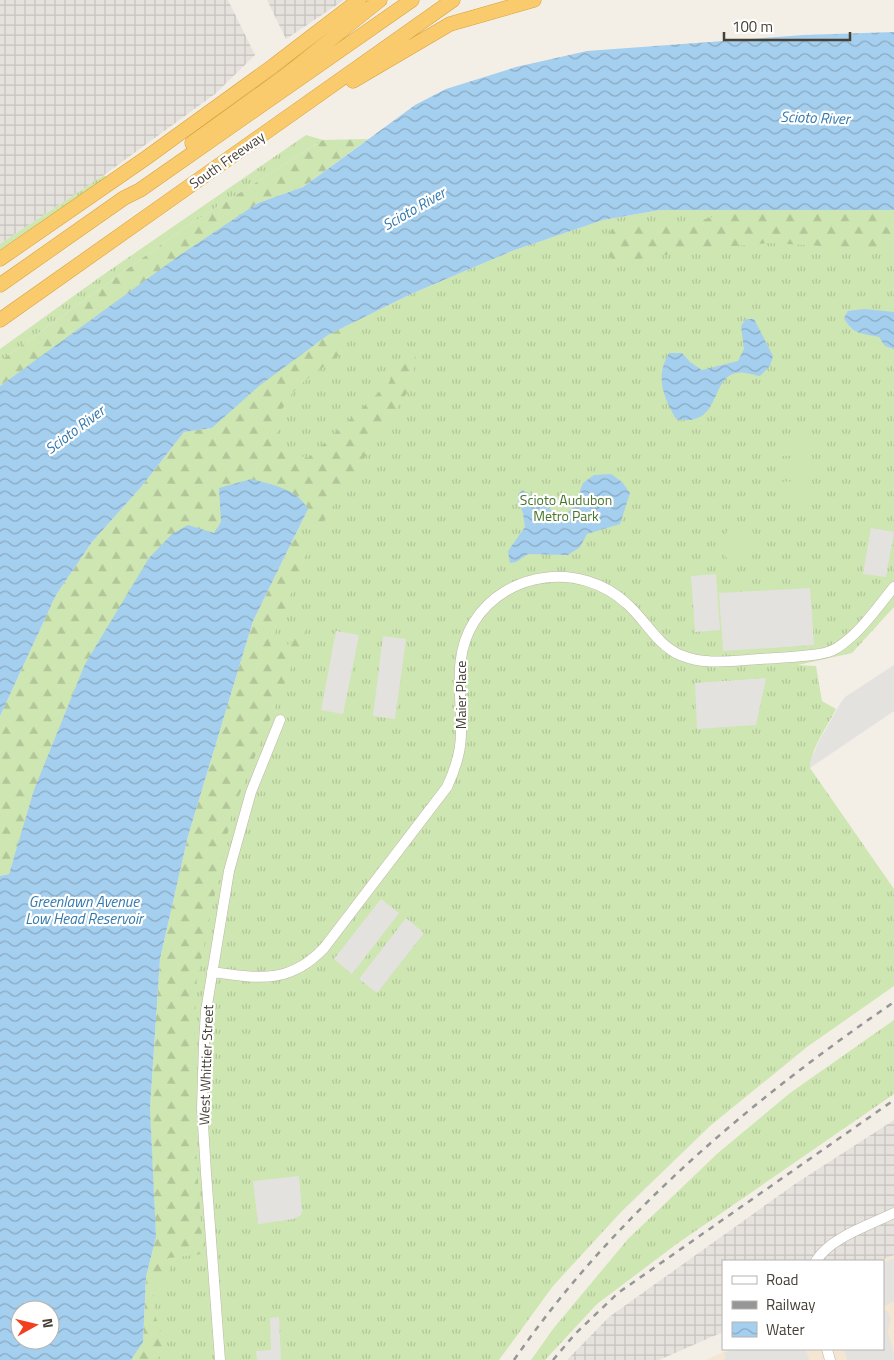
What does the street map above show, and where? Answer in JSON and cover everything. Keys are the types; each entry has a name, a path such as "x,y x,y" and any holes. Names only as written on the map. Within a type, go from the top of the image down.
{"highway":[{"path":"0,259 162,147 274,66 359,0"},
{"path":"124,198 137,183 285,76 380,0"},
{"name":"South Freeway","path":"0,285 124,198 140,190 412,0"},
{"name":"South Freeway","path":"0,320 453,0"},
{"path":"248,145 450,24 534,0"}],"street":[{"name":"Maier Place","path":"212,972 262,977 276,976 296,970 315,957 324,948 446,787 456,765 460,749 459,671 464,644 475,621 483,611 515,586 529,581 566,576 593,582 610,590 626,602 669,649 682,655 709,662 798,656 836,649 857,631 894,587"},
{"name":"West Whittier Street","path":"220,1360 202,1108 206,1011 220,919 234,852 251,792 280,720"},
{"path":"817,1260 830,1244 894,1213"}],"shaded area":[{"path":"0,0 228,0 255,55 215,94 104,175 0,244"},
{"path":"267,0 344,0 286,39"},
{"path":"871,528 894,532 886,577 863,574"},
{"path":"716,574 720,630 695,632 691,576"},
{"path":"810,588 814,645 723,651 719,593"},
{"path":"336,631 359,635 343,714 321,710"},
{"path":"383,636 406,639 395,719 373,716"},
{"path":"894,665 894,711 810,768 810,762 819,741 845,697"},
{"path":"766,678 756,725 697,729 695,683"},
{"path":"381,899 399,913 352,974 334,959"},
{"path":"406,918 424,933 377,993 359,979"},
{"path":"894,1120 894,1255 882,1260 722,1260 722,1332 659,1360 567,1360 609,1317 795,1184"},
{"path":"299,1176 301,1215 294,1219 258,1224 253,1181"},
{"path":"894,1255 894,1360 706,1360 728,1350 884,1350 884,1260 882,1260"},
{"path":"894,1258 894,1301 884,1306 884,1263"},
{"path":"887,1310 891,1318 888,1332 894,1360 847,1360 844,1350 884,1350 884,1312"},
{"path":"279,1317 281,1360 257,1360 256,1351 271,1350 270,1318"},
{"path":"732,1350 806,1350 809,1360 723,1360 726,1358 724,1353"}],"green space":[{"path":"306,135 323,140 184,228 0,361 0,349 100,277"},
{"path":"368,139 303,187 258,203 0,386 0,361 184,228 323,140"},
{"path":"104,175 116,185 0,262 0,244"},
{"path":"739,209 894,210 894,250 769,243 699,249 616,263 606,253 605,244 612,229 647,224 699,221"},
{"name":"Scioto Audubon Metro Park","path":"660,210 894,210 894,607 852,653 798,665 816,666 822,701 836,709 816,745 810,768 894,889 894,986 807,1047 710,1126 621,1212 553,1286 499,1360 131,1360 143,1342 156,1237 150,1108 253,621 308,509 0,876 0,716 328,335 411,294 512,251 603,220"},
{"path":"344,327 351,334 341,354 298,386 278,415 278,438 282,451 308,458 389,383 397,359 416,355 412,385 319,527 302,523 308,509 219,488 221,522 214,533 85,664 34,790 9,874 0,876 0,716 56,595 92,542 142,486 184,432 212,428 258,386 328,335"},
{"path":"809,435 810,455 780,456 779,437"},
{"path":"811,458 812,476 781,479 780,459"},
{"path":"812,480 813,499 783,501 782,482"},
{"path":"733,527 740,530 751,528 754,535 752,540 755,546 753,552 733,561 727,559 723,549 727,530"},
{"path":"295,538 312,542 270,645 273,647 290,644 305,618 310,621 232,813 197,979 192,1093 203,1254 168,1258 170,1270 154,1293 154,1311 166,1352 155,1360 131,1360 143,1342 146,1277 156,1237 150,1108 160,959 188,836 253,621"},
{"path":"894,1020 894,1094 678,1243 597,1304 545,1360 531,1360 553,1329 628,1239 718,1153 790,1093"}],"water":[{"name":"Scioto River","path":"894,32 894,210 660,210 603,220 512,251 411,294 328,335 259,386 212,428 184,432 142,486 92,542 56,595 0,716 0,386 180,255 258,203 303,187 415,105 446,89 516,67 587,51 804,35"},
{"path":"864,309 894,312 894,349 885,346 879,337 858,332 847,324 844,318 848,311"},
{"path":"746,319 754,319 773,356 770,366 760,376 736,373 728,377 722,384 708,410 701,416 691,420 676,419 667,402 662,386 662,370 669,353 682,353 690,362 702,370 738,361 744,349 741,326"},
{"path":"611,474 622,482 630,493 620,524 587,534 580,547 568,555 528,554 516,562 510,563 508,551 525,527 523,513 518,501 518,495 522,490 552,511 564,515 574,507 583,483 594,475"},
{"name":"Greenlawn Avenue Low Head Reservoir","path":"251,479 283,488 297,496 308,509 253,621 188,836 160,959 150,1108 156,1237 146,1277 143,1342 131,1360 0,1360 0,876 9,874 34,790 85,664 149,558 172,534 188,525 214,533 221,522 219,488"}],"railway":[{"path":"514,1360 553,1307 595,1257 640,1209 688,1164 788,1079 894,1002"},
{"path":"553,1360 575,1334 618,1293 894,1100"}]}
